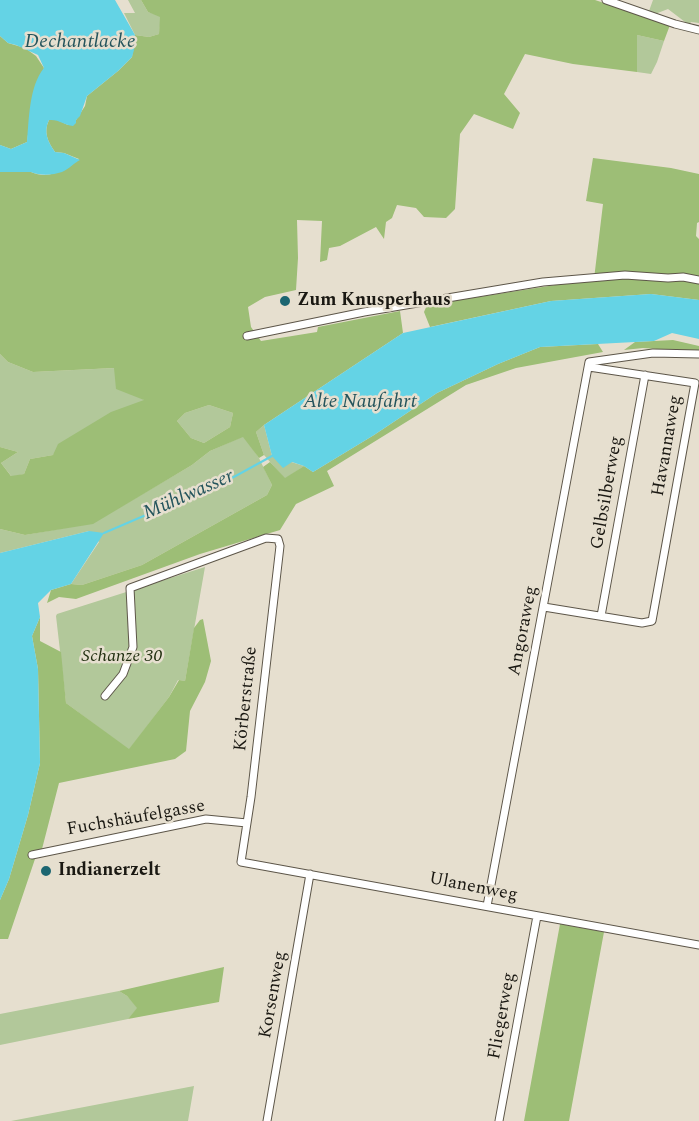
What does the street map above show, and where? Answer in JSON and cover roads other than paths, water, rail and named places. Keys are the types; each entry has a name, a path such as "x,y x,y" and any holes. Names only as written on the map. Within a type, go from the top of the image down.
{"street":[{"path":"606,0 699,30"},
{"path":"247,336 364,312 543,282 625,275 683,277 699,280"},
{"path":"589,364 653,353 699,354"},
{"name":"Havannaweg","path":"589,364 695,383 652,621 642,623 601,616"},
{"name":"Angoraweg","path":"488,906 589,364"},
{"name":"Gelbsilberweg","path":"601,616 645,375"},
{"name":"Körberstraße","path":"105,696 123,674 133,647 130,588 266,538 278,539 280,546 242,862"},
{"path":"544,607 601,616"},
{"name":"Fuchshäufelgasse","path":"32,855 206,819 247,823"},
{"name":"Ulanenweg","path":"242,862 699,945"},
{"name":"Korsenweg","path":"267,1121 310,874"},
{"name":"Fliegerweg","path":"499,1121 537,916"}],"water":[{"name":"Dechantlacke","path":"0,0 115,0 135,35 132,57 87,96 80,116 73,126 49,120 46,129 47,137 55,152 80,160 62,172 46,175 31,172 0,172 0,145 11,149 27,142 29,114 35,84 44,68 38,55 8,43 0,36"},
{"name":"Alte Naufahrt","path":"651,294 699,300 699,339 672,333 654,341 540,347 437,393 313,472 292,462 283,468 272,456 264,425 403,333 551,301"},
{"name":"Mühlwasser","path":"89,531 104,533 71,584 51,590 38,603 40,617 32,636 38,669 40,763 28,815 9,879 0,900 0,553"}],"waterway":[{"name":"Mühlwasser","path":"104,533 232,478 272,456"}],"place":[{"name":"Zum Knusperhaus","path":"285,301"},
{"name":"Indianerzelt","path":"46,871"}],"park label":[{"name":"Schanze 30","path":"122,657"}]}
